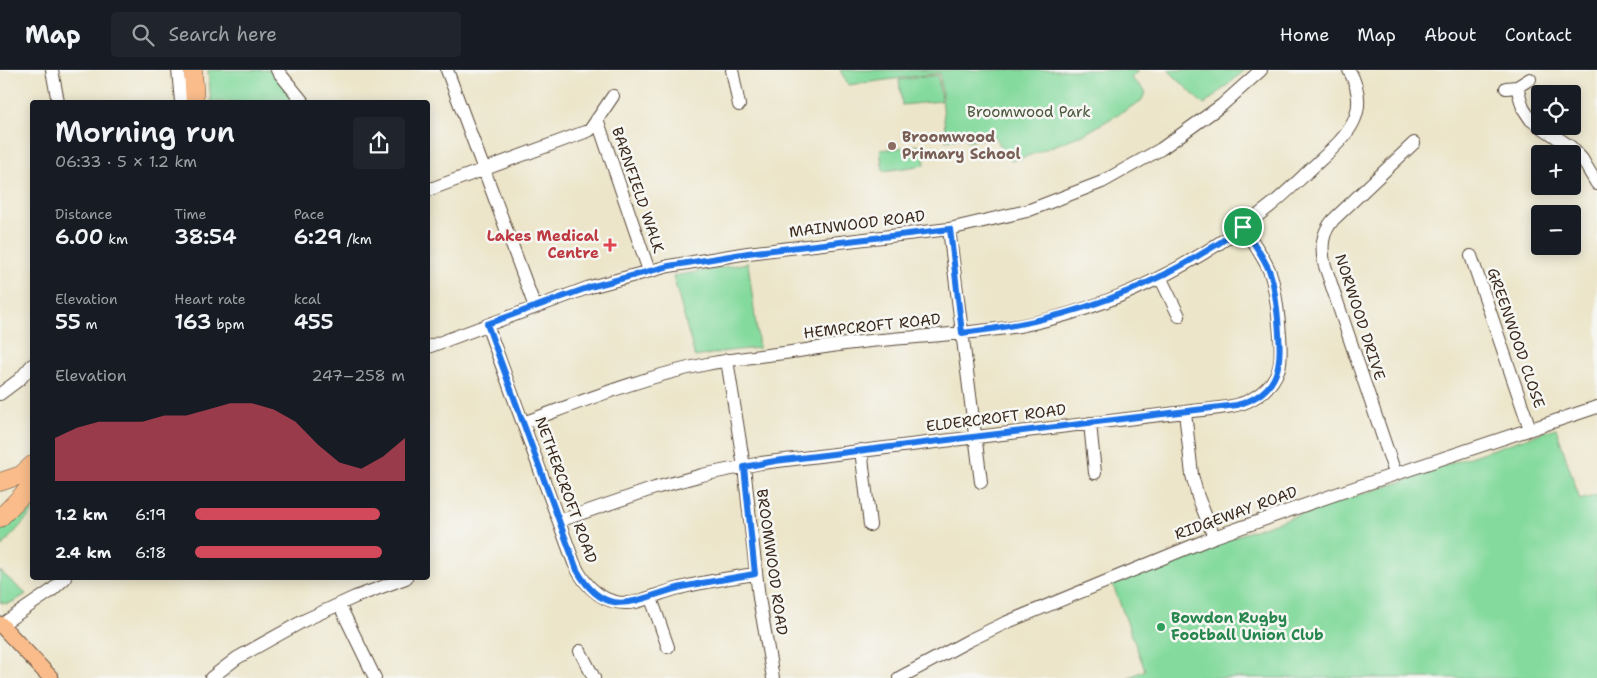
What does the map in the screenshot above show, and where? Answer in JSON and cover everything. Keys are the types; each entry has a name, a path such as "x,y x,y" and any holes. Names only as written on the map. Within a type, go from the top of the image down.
{"highway":[{"path":"192,70 195,100"},
{"path":"0,482 29,475"},
{"path":"0,504 29,475"},
{"path":"0,518 29,475"}],"main road":[{"path":"0,625 45,676"}],"street":[{"path":"52,70 58,100"},
{"path":"178,70 181,100"},
{"path":"277,70 301,100"},
{"path":"447,70 534,307"},
{"path":"732,70 730,86 739,105"},
{"name":"MAINWOOD ROAD","path":"430,346 590,287 649,270 748,253 950,229 1027,211 1102,182 1148,157 1177,139 1222,105 1261,70"},
{"name":"HEMPCROFT ROAD","path":"523,423 592,398 705,364 869,341 962,333 1021,325 1067,314 1113,298 1160,277 1208,250 1243,227 1283,195 1339,143 1350,130 1355,120 1359,100 1355,83 1349,70"},
{"path":"1530,79 1512,88 1523,108 1531,120 1571,147 1582,159 1597,184"},
{"path":"430,189 590,130 613,96"},
{"name":"BARNFIELD WALK","path":"597,119 649,270"},
{"name":"NORWOOD DRIVE","path":"1395,474 1324,263 1322,247 1326,231 1333,220 1414,143"},
{"name":"ELDERCROFT ROAD","path":"559,521 655,488 702,475 775,461 1185,412 1247,402 1268,387 1279,367 1281,350 1273,283 1263,259 1243,227"},
{"path":"950,229 981,485"},
{"name":"GREENWOOD CLOSE","path":"1471,256 1530,429"},
{"path":"1160,277 1180,318"},
{"name":"NETHERCROFT ROAD","path":"487,324 577,570 591,590 607,599 621,603 635,602 682,587 755,574"},
{"name":"BROOMWOOD ROAD","path":"726,360 744,467 755,574 773,678"},
{"path":"0,394 20,379 30,367"},
{"name":"RIDGEWAY ROAD","path":"899,678 1005,623 1214,537 1597,407"},
{"path":"1185,412 1192,475 1198,497 1214,537"},
{"path":"1090,423 1095,475"},
{"path":"861,450 869,527"},
{"path":"0,625 44,596 63,580"},
{"path":"211,678 223,667 254,647 339,604 401,580"},
{"path":"651,598 669,648"},
{"path":"339,604 375,678"},
{"path":"580,651 594,678"}],"green space":[{"path":"208,70 270,70 296,100 211,100"},
{"name":"Broomwood Park","path":"840,70 1139,70 1131,78 1146,92 1141,101 1086,133 1011,161 994,136 967,142 965,136 946,141 940,73 848,85"},
{"path":"1168,70 1245,70 1204,105"},
{"path":"938,75 941,101 902,105 899,80"},
{"path":"923,145 925,165 883,171 880,150"},
{"path":"748,263 759,348 695,357 673,276"},
{"path":"1556,428 1580,500 1597,495 1597,678 1128,678 1145,670 1113,585 1242,534 1408,480 1416,475"},
{"path":"30,504 30,515 0,548 0,531"},
{"path":"0,571 26,594 7,604 0,602"}],"place":[{"name":"Broomwood Primary School","path":"892,146"},
{"name":"Lakes Medical Centre","path":"610,245"},
{"name":"Bowdon Rugby Football Union Club","path":"1161,627"}],"route":[{"path":"1243,227 1263,259 1273,283 1281,350 1279,367 1272,382 1257,396 1237,405 775,461 744,467 755,574 673,589 635,602 621,603 600,596 591,590 577,570 487,324 590,287 649,270 748,253 950,229 962,333 992,330 1067,314 1113,298 1160,277 1208,250 1243,227"}]}
